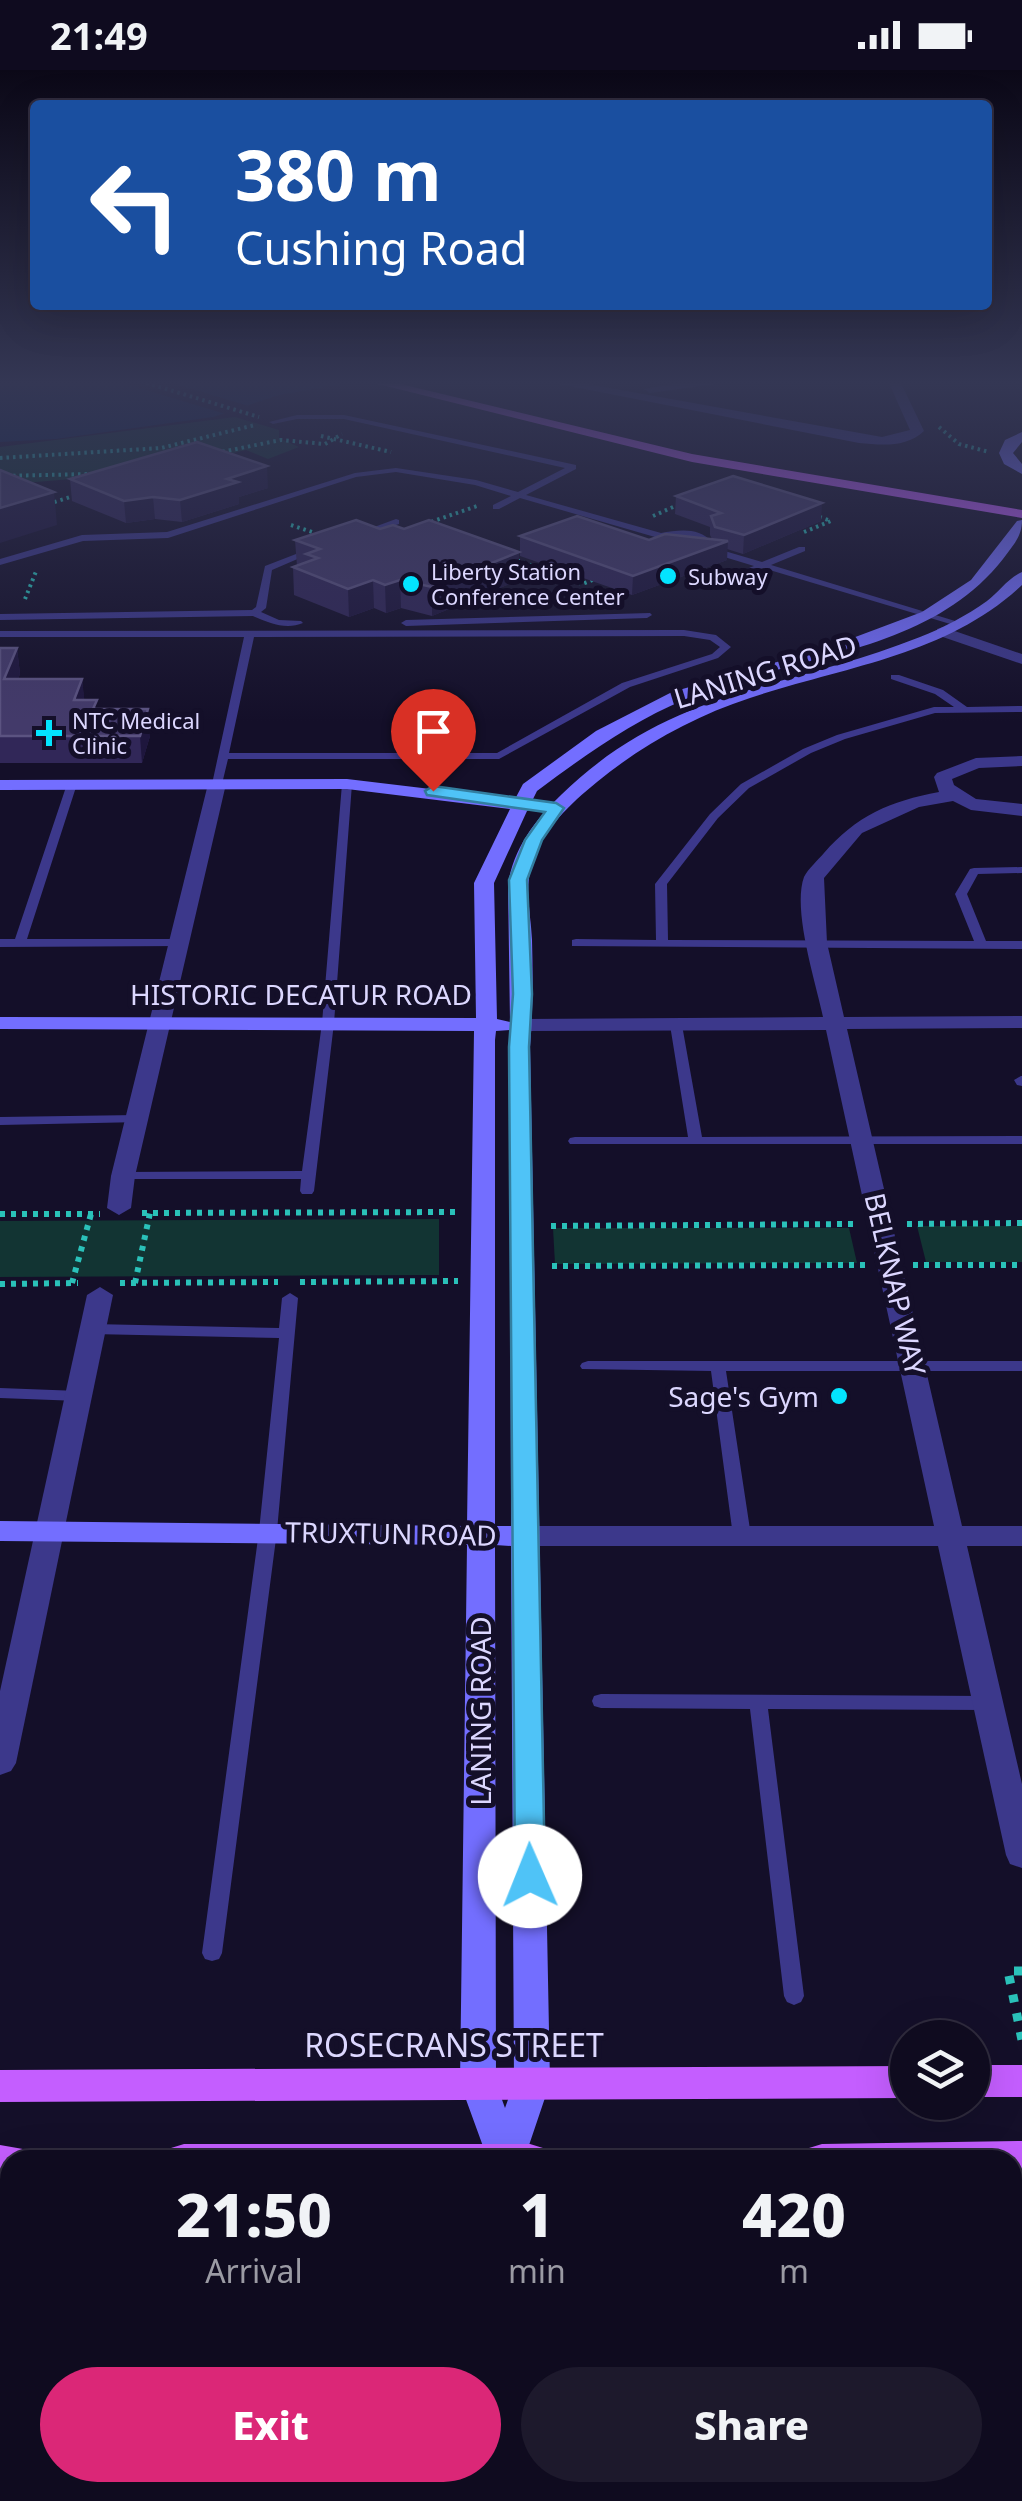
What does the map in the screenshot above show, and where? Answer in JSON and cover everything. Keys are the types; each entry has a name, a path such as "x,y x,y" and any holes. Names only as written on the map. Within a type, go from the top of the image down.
{"main road":[{"path":"907,494 1022,514"},
{"path":"990,2082 1022,2081"},
{"name":"ROSECRANS STREET","path":"0,2086 890,2082"}],"street":[{"name":"LANING ROAD","path":"509,2150 478,2083 484,882 520,804 543,775 644,712 712,683 832,651 928,615 976,583 1022,524"},
{"name":"LANING ROAD","path":"516,2150 532,2083 518,880 533,840 556,808 622,752 702,709 884,655 952,628 989,606 1022,577"},
{"path":"952,628 1022,659"},
{"path":"1022,761 957,768 943,777 944,788 971,804 1022,810"},
{"path":"0,784 347,784 411,788 556,808"},
{"path":"120,1212 124,1176 217,784"},
{"name":"BELKNAP WAY","path":"952,795 914,802 855,829 814,877 812,899 818,943 1022,1855"},
{"name":"HISTORIC DECATUR ROAD","path":"0,1023 1022,1022"},
{"path":"0,1763 79,1396 97,1287"},
{"name":"TRUXTUN ROAD","path":"0,1532 1022,1536"}],"lane":[{"path":"0,562 90,536 155,537 178,533 303,494"},
{"path":"491,505 522,495 661,536 698,534 708,542 702,548"},
{"path":"348,538 396,522"},
{"path":"661,536 656,542 663,547 702,548 928,615 952,628"},
{"path":"254,614 261,608 268,568 319,548"},
{"path":"732,578 802,549"},
{"path":"0,616 254,614 278,623 482,622 647,615"},
{"path":"217,784 250,633"},
{"path":"0,634 684,633 713,637 726,647 714,656 616,690 500,756 223,756"},
{"path":"895,676 939,692 963,708"},
{"path":"662,942 661,884 714,816 745,786 841,737 934,710 1022,709"},
{"path":"20,943 72,784"},
{"path":"124,1176 309,1183 328,1023 347,784"},
{"path":"981,943 961,894 974,872 1022,870"},
{"path":"0,943 179,942"},
{"path":"576,943 1022,945"},
{"path":"676,1024 696,1140"},
{"path":"0,1121 137,1120"},
{"path":"574,1141 1022,1140"},
{"path":"212,1954 268,1531 290,1298"},
{"path":"92,1329 286,1333"},
{"path":"588,1366 1022,1366"},
{"path":"718,1367 742,1536"},
{"path":"0,1393 79,1396"},
{"path":"601,1701 988,1703"},
{"path":"758,1702 794,1996"}],"path":[{"path":"41,506 80,494"},
{"path":"648,517 681,503 689,505"},
{"path":"413,528 491,505"},
{"path":"800,510 831,520 800,534"},
{"path":"507,556 582,584 600,577"},
{"path":"18,557 40,561 22,608"},
{"path":"576,582 588,572"},
{"path":"0,1214 461,1212"},
{"path":"135,1283 150,1213"},
{"path":"72,1283 92,1214"},
{"path":"551,1226 1022,1224"},
{"path":"552,1266 1022,1265"},
{"path":"0,1284 72,1283 97,1287 135,1283 459,1282"},
{"path":"1022,1970 1008,1971 1022,2040"}],"green space":[{"path":"439,1219 439,1275 0,1277 0,1221"},
{"path":"917,1226 1022,1226 1022,1262 926,1262"},
{"path":"553,1228 849,1228 857,1263 555,1264"}],"building":[{"path":"0,494 46,494 0,508"},
{"path":"108,494 198,494 180,500 153,497 124,501"},
{"path":"794,494 822,503 744,535 715,527 711,516 721,513 676,496"},
{"path":"577,516 649,540 665,534 728,541 633,576 520,536"},
{"path":"356,520 380,529 393,525 404,529 429,520 519,552 432,587 400,580 385,585 373,580 348,589 293,567 318,558 306,554 320,549 295,540"},
{"path":"0,648 17,648 4,679 82,679 74,700 97,700 93,709 148,709 140,736 0,736"}],"place":[{"name":"Subway","path":"668,576"},
{"name":"Liberty Station Conference Center","path":"411,584"},
{"name":"NTC Medical Clinic","path":"49,733"},
{"name":"Sage's Gym","path":"839,1396"}],"route":[{"path":"433,791 556,808 533,840 518,880 530,1876"}]}
